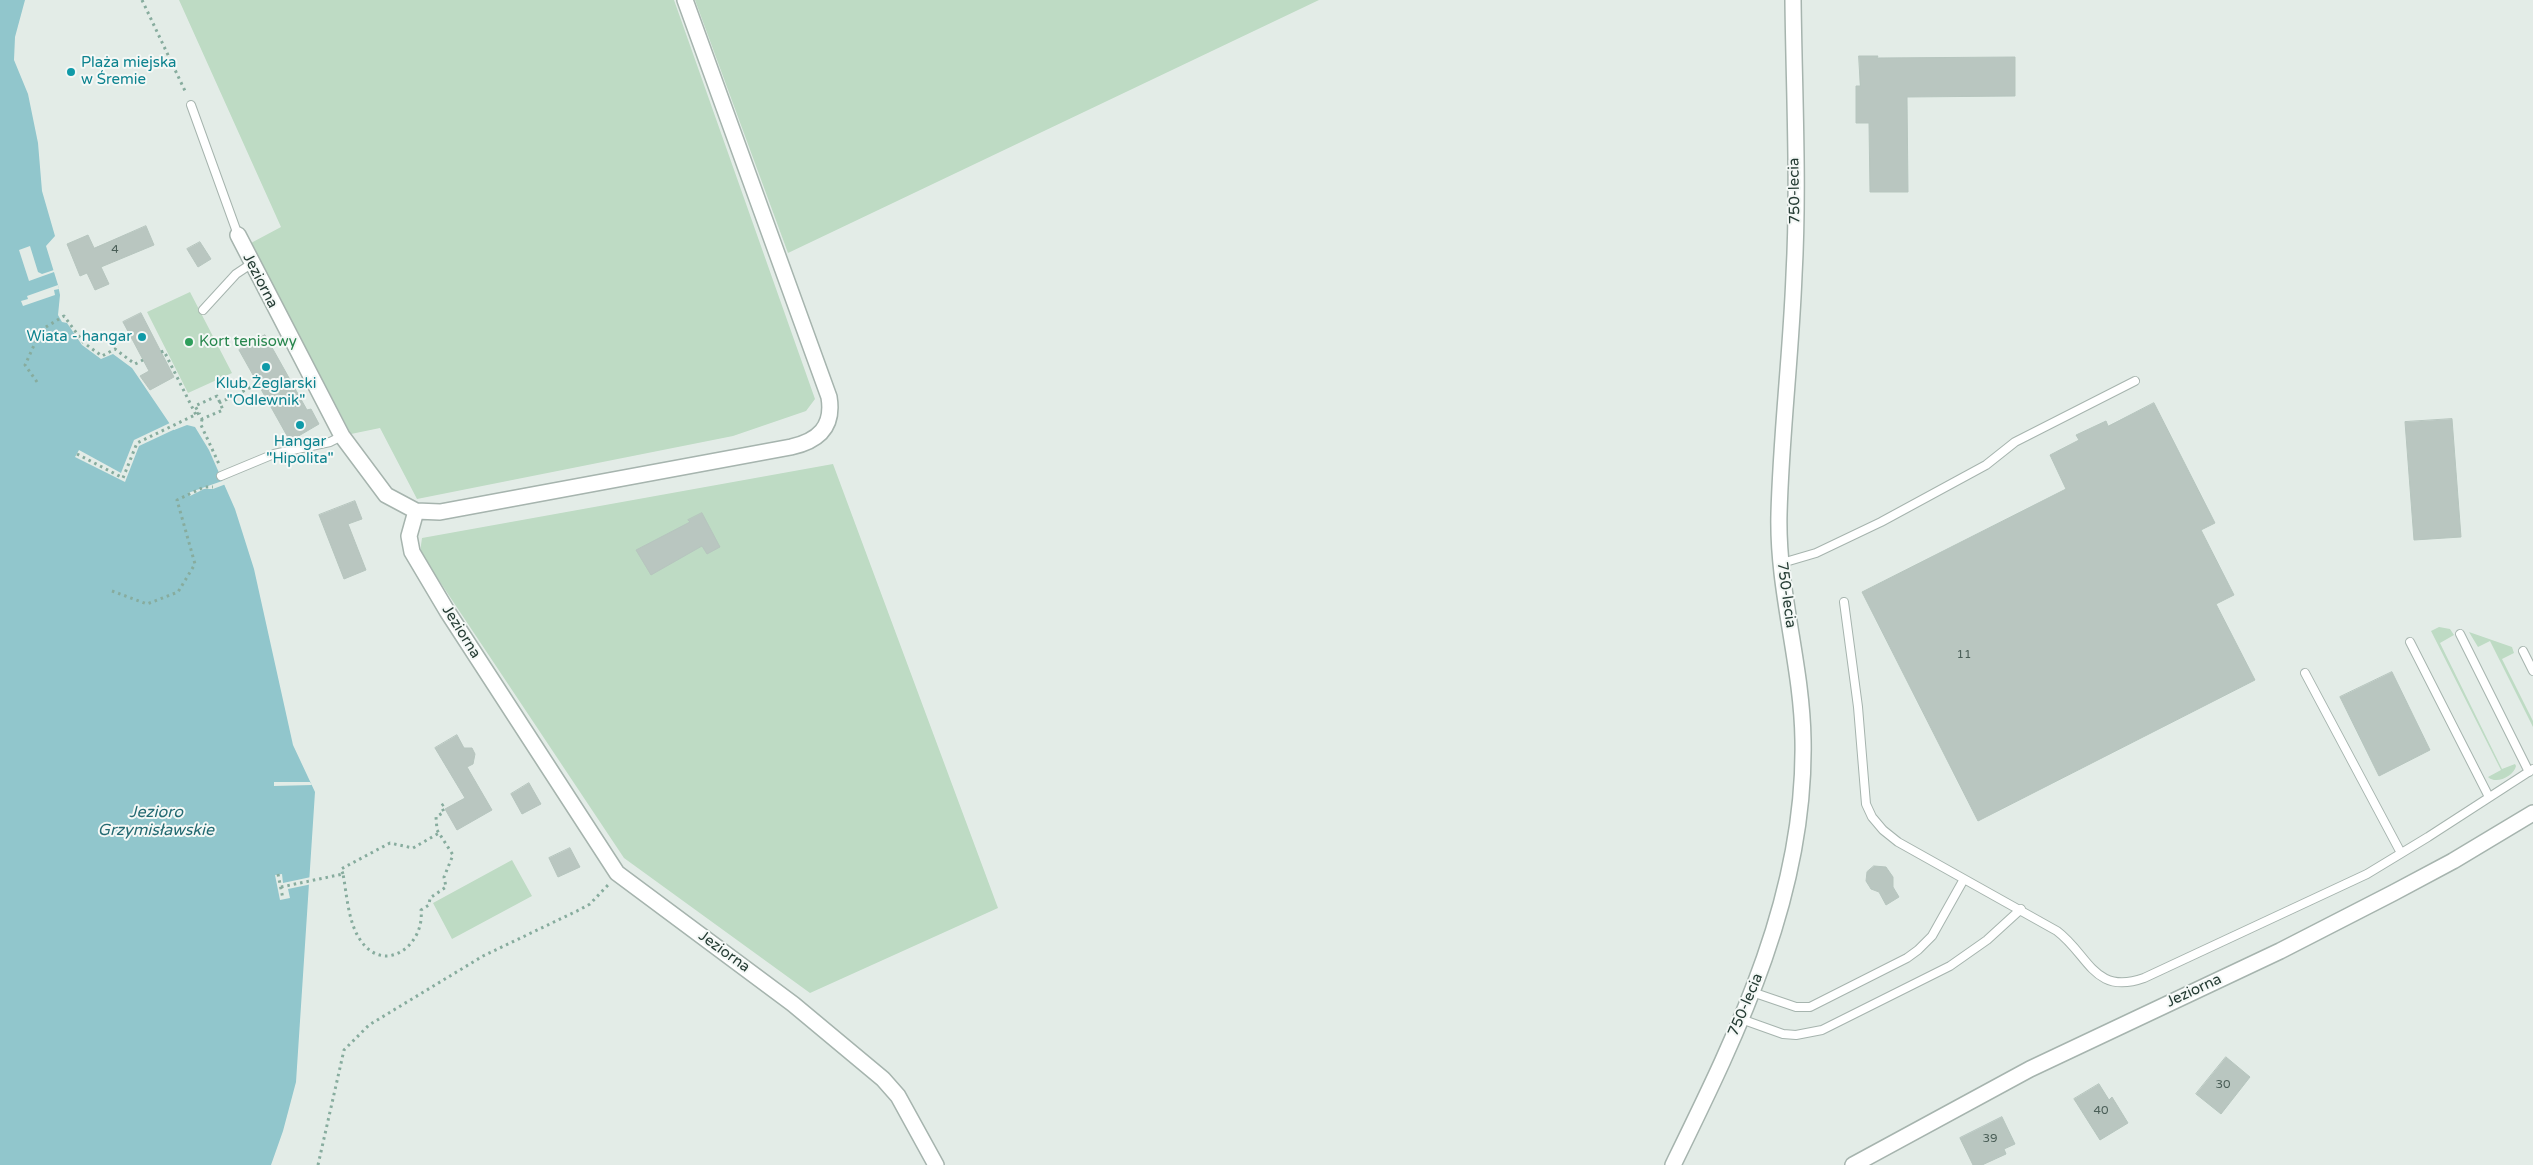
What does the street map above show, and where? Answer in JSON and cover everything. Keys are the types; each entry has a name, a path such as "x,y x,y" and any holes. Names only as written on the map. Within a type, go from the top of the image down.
{"street":[{"path":"416,511 440,512 791,447 810,442 826,428 831,407 827,393 685,0"},
{"name":"750-lecia","path":"1673,1165 1752,992 1777,926 1788,886 1802,796 1803,737 1800,688 1782,563 1780,498 1795,258 1793,0"},
{"name":"Jeziorna","path":"238,235 251,264 342,436 386,495 416,511 409,536 412,552 447,611 617,873 793,1004 883,1079 898,1096 936,1165"},
{"name":"Jeziorna","path":"1853,1165 2030,1069 2280,951 2375,902 2453,861 2533,813"}],"lane":[{"name":"Jeziorna","path":"190,105 238,235"},
{"path":"203,310 236,274 251,264"},
{"path":"1782,563 1816,553 1881,522 1986,465 2015,442 2134,381"},
{"path":"221,478 274,454 330,442 342,436"},
{"path":"1844,602 1858,707 1866,804 1872,817 1883,830 1898,842 2021,909 2066,938 2096,974 2106,980 2126,983 2144,978 2340,886 2401,854 2531,771 2460,634"},
{"path":"2410,642 2489,797"},
{"path":"2522,651 2533,671"},
{"path":"2305,673 2401,854"},
{"path":"1752,992 1796,1007 1810,1007 1907,958 1932,936 1964,879"},
{"path":"1740,1019 1783,1034 1796,1035 1822,1030 1950,966 1971,952 2021,909"}],"path":[{"path":"142,0 190,105"},
{"path":"37,382 25,364 41,330 64,316 84,343 102,356 115,349 135,364 143,360"},
{"path":"161,352 164,351 197,414 202,419"},
{"path":"220,403 258,384"},
{"path":"197,414 195,406 217,396 223,410 202,419"},
{"path":"77,454 123,478 136,442 197,414"},
{"path":"112,591 147,604 178,592 195,564 177,500 221,478 201,426 202,419"},
{"path":"439,833 413,848 390,843 342,869 352,923 360,940 371,950 385,955 400,953 413,943 422,925 421,910 429,905 430,898 446,887 444,877 453,855 439,833 436,817 444,812 441,806 444,804"},
{"path":"318,1165 344,1050 369,1025 483,956 590,904 617,873"},
{"path":"278,874 283,899"},
{"path":"281,887 342,874"}],"green space":[{"path":"179,0 674,0 815,399 806,411 733,436 417,499 380,428 351,434 251,243 281,227"},
{"path":"695,0 1319,0 788,253"},
{"name":"Kort tenisowy","path":"190,292 232,373 188,393 147,312"},
{"path":"833,464 998,908 810,993 624,858 420,552 422,538"},
{"path":"2439,627 2450,629 2454,635 2440,643 2502,769 2515,764 2516,766 2512,773 2500,780 2488,777 2501,770 2431,631"},
{"path":"2469,632 2512,647 2514,653 2502,659 2533,721 2533,727 2490,641 2478,647"},
{"path":"512,860 532,896 452,939 433,903"}],"water":[{"name":"Jezioro Grzymisławskie","path":"0,0 25,0 15,37 14,60 28,94 38,143 42,191 55,236 46,246 60,295 58,315 62,322 67,323 82,345 101,359 113,354 132,368 174,430 187,425 195,427 209,450 235,509 254,569 293,745 315,792 296,1082 283,1131 271,1165 0,1165"}],"pier":[{"path":"30,246 38,272 42,274 54,270 54,272 29,281 19,250"},
{"path":"58,285 59,289 54,290 55,295 23,306 21,301 28,299 27,296"},
{"path":"172,419 175,427 188,423 139,446 125,482 75,457 79,450 121,473 134,440 172,422"},
{"path":"225,480 226,484 213,489 204,489 190,496 188,493"},
{"path":"274,782 310,782 312,785 274,786"},
{"path":"282,874 283,883 311,877 312,884 288,889 290,898 280,900 275,875"}],"building":[{"path":"1859,56 1878,56 1877,58 2015,57 2015,96 1907,97 1908,192 1870,192 1869,123 1856,123 1856,86 1860,86"},
{"path":"146,226 154,245 101,267 109,284 95,290 87,273 80,276 67,244 88,235 94,248"},
{"path":"200,242 211,259 198,267 187,249"},
{"name":"Wiata - hangar","path":"141,313 174,377 150,390 140,376 149,371 123,322"},
{"name":"Klub Żeglarski \"Odlewnik\"","path":"265,335 307,410 311,409 319,424 290,441 239,350"},
{"path":"2154,403 2215,523 2201,530 2234,595 2216,604 2255,680 1978,821 1862,592 2066,489 2050,455 2079,440 2076,435 2106,421 2108,426"},
{"path":"2452,419 2461,537 2414,540 2405,422"},
{"path":"355,501 362,519 348,524 366,570 344,579 319,515"},
{"path":"702,513 720,547 707,554 702,546 651,575 636,550 690,522 688,520"},
{"path":"2392,672 2430,750 2379,776 2340,697"},
{"path":"457,735 464,748 472,748 475,754 473,764 467,767 492,810 457,830 445,809 465,798 435,748"},
{"path":"529,783 541,804 522,814 511,794"},
{"path":"570,848 580,867 558,877 549,858"},
{"path":"1874,866 1886,867 1893,877 1893,887 1899,897 1886,905 1879,892 1871,889 1866,881 1867,872"},
{"path":"2226,1057 2250,1077 2221,1114 2196,1094"},
{"path":"2099,1084 2109,1100 2112,1097 2128,1123 2100,1140 2074,1099"},
{"path":"2002,1117 2015,1144 2004,1149 2006,1154 1982,1165 1973,1165 1960,1138"}],"place":[{"name":"Plaża miejska w Śremie","path":"71,72"},
{"name":"Wiata - hangar","path":"142,337"},
{"name":"Kort tenisowy","path":"189,342"},
{"name":"Klub Żeglarski \"Odlewnik\"","path":"266,367"},
{"name":"Hangar \"Hipolita\"","path":"300,425"}]}
